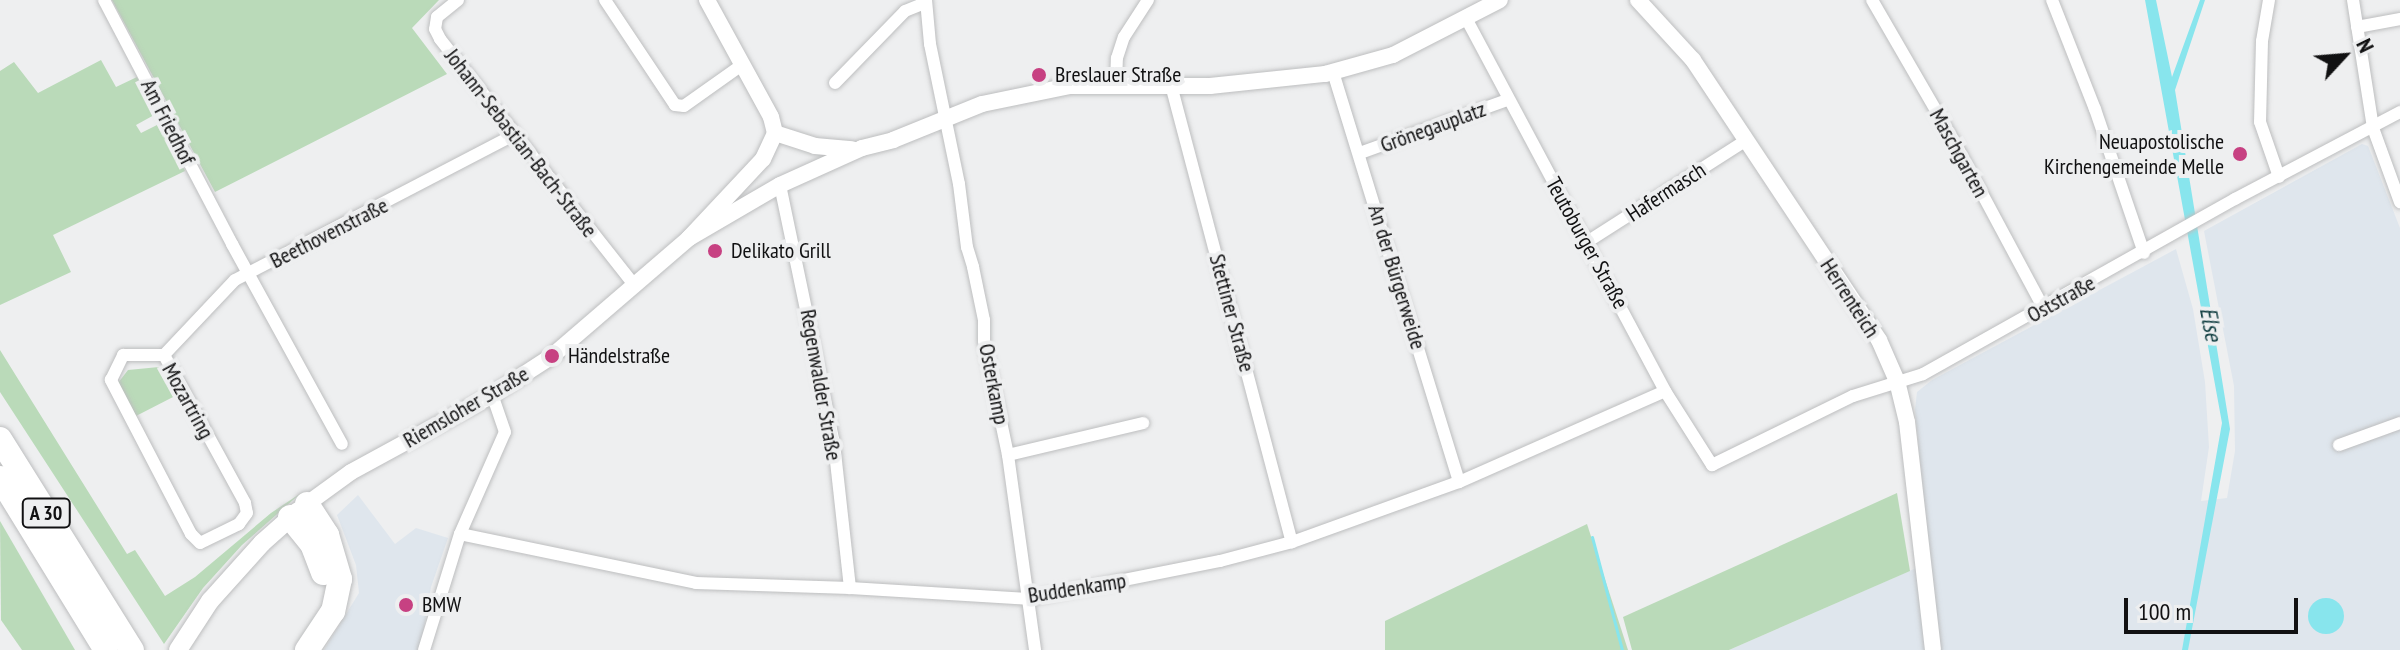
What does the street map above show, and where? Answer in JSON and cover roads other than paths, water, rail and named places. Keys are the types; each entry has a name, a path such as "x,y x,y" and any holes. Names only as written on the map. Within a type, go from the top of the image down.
{"highway":[{"name":"A 30","path":"0,439 132,650"},
{"name":"A 30","path":"0,478 106,650"},
{"path":"291,650 312,621 322,598 323,571 298,511"},
{"path":"298,511 327,535 340,579 333,611 307,650"},
{"path":"92,587 144,650"}],"main road":[{"name":"Riemsloher Straße","path":"181,644 220,590 298,511"}],"street":[{"name":"Am Friedhof","path":"104,0 249,274"},
{"name":"Johann-Sebastian-Bach-Straße","path":"458,0 437,17 435,29 514,135 635,286"},
{"path":"605,0 679,107 743,64"},
{"path":"707,0 771,117 775,133 815,146 862,148"},
{"path":"1116,84 1117,58 1124,37 1148,0"},
{"path":"689,238 780,185 862,148 982,104 1042,90 1116,84 1274,82 1333,72 1393,55 1467,20 1500,0"},
{"name":"Herrenteich","path":"1638,0 1693,60 1879,340 1897,381 1907,422 1933,650"},
{"name":"Maschgarten","path":"1872,0 1955,143 2044,309"},
{"path":"2052,0 2095,109 2144,253"},
{"path":"2269,0 2262,41 2260,122 2279,177"},
{"path":"2353,0 2373,128 2400,202"},
{"path":"835,83 905,11 925,2"},
{"name":"Osterkamp","path":"925,2 964,232 1008,455 1035,650"},
{"path":"2357,27 2400,19"},
{"name":"Teutoburger Straße","path":"1467,20 1665,391 1712,465"},
{"name":"An der Bürgerweide","path":"1333,72 1459,482"},
{"name":"Stettiner Straße","path":"1171,85 1292,542"},
{"name":"Grönegauplatz","path":"1360,153 1507,100"},
{"name":"Oststraße","path":"1712,465 1853,396 1923,374 2400,112"},
{"name":"Riemsloher Straße","path":"298,511 351,472 492,395 552,356 689,238 763,159 775,133"},
{"name":"Beethovenstraße","path":"164,355 235,280 514,135"},
{"name":"Hafermasch","path":"1587,242 1745,141"},
{"name":"Regenwalder Straße","path":"780,185 834,443 850,588"},
{"path":"249,274 342,444"},
{"name":"Mozartring","path":"123,355 164,355 247,513 239,524 200,543 191,534 111,380 123,355"},
{"name":"Buddenkamp","path":"460,534 696,583 850,588 1028,599 1220,561 1292,542 1459,482 1665,391"},
{"path":"424,650 460,534 505,432 492,395"},
{"path":"1008,455 1143,423"},
{"path":"2339,445 2400,423"}],"water":[{"name":"Else","path":"2145,0 2156,0 2172,77 2200,0 2205,0 2175,90 2230,429 2188,650 2182,650 2222,423"},
{"path":"2326,598 2339,603 2344,616 2339,629 2326,634 2313,629 2308,616 2313,603"}],"waterway":[{"path":"1592,537 1622,650"}],"place":[{"name":"Breslauer Straße","path":"1039,75"},
{"name":"Neuapostolische Kirchengemeinde Melle","path":"2240,154"},
{"name":"Delikato Grill","path":"715,251"},
{"name":"Händelstraße","path":"552,356"},
{"name":"BMW","path":"406,605"}]}
